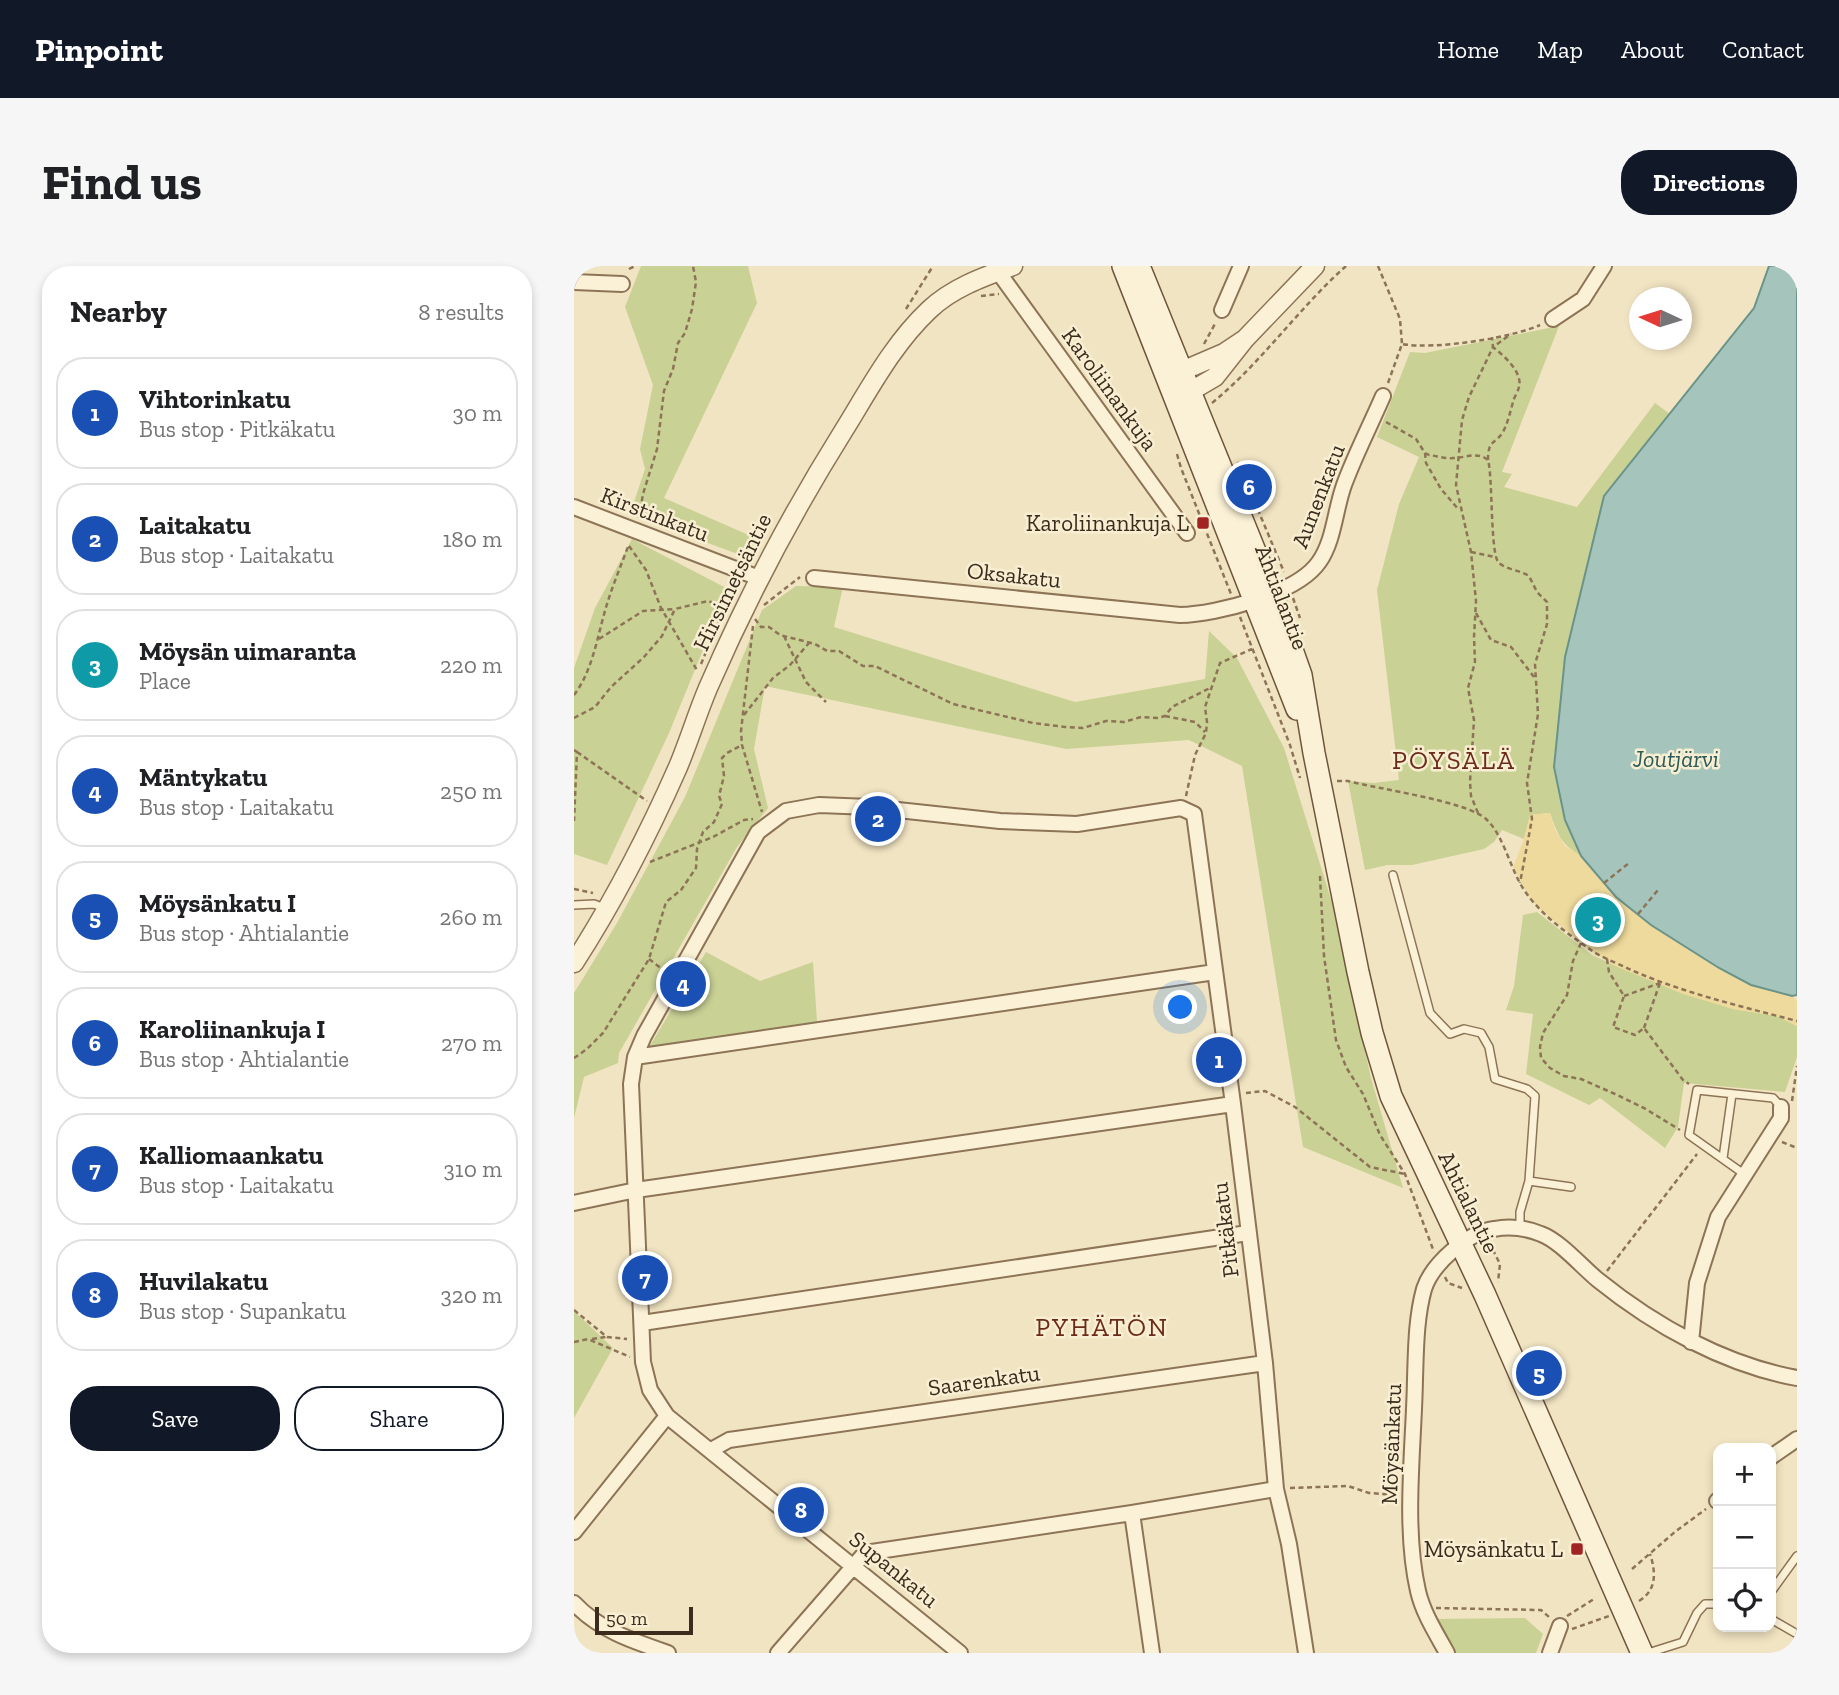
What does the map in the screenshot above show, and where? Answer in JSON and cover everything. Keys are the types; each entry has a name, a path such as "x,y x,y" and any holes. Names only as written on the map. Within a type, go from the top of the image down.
{"main road":[{"name":"Ahtialantie","path":"1123,266 1182,384"},
{"name":"Ahtialantie","path":"1139,266 1263,596 1314,753 1371,1033 1391,1096 1460,1243 1643,1653"}],"street":[{"path":"1222,310 1241,266"},
{"path":"1182,384 1215,377 1245,339 1315,266"},
{"path":"1553,319 1584,299 1604,266"},
{"name":"Karoliinankuja","path":"1001,268 1012,293 1187,533"},
{"name":"Hirsimetsäntie","path":"574,963 603,902 649,830 707,690 752,606 759,578 824,463 901,339 931,308 957,290 1001,268"},
{"path":"574,282 622,284"},
{"name":"Aunenkatu","path":"1263,596 1298,580 1318,563 1329,538 1344,486 1383,396"},
{"name":"Kirstinkatu","path":"574,508 759,578"},
{"name":"Oksakatu","path":"814,578 1180,615 1215,612 1263,596"},
{"path":"574,1532 667,1416 650,1390 643,1362 631,1084 635,1057 643,1036 762,822 786,811 819,805 870,807 1000,821 1077,824 1181,808"},
{"name":"Pitkäkatu","path":"1181,808 1194,814 1233,1099 1265,1363 1276,1489 1289,1544 1306,1653"},
{"path":"635,1057 1215,972"},
{"path":"574,1203 636,1190 1233,1099"},
{"path":"1691,1342 1697,1283 1718,1217 1781,1118 1786,1105"},
{"path":"1460,1243 1493,1229 1520,1228 1544,1234 1600,1281 1691,1342 1743,1362 1797,1378"},
{"path":"642,1323 1248,1233"},
{"name":"Möysänkatu","path":"1447,1653 1425,1612 1418,1592 1413,1561 1411,1495 1416,1340 1425,1287 1439,1263 1460,1243"},
{"name":"Saarenkatu","path":"711,1450 729,1440 1265,1363"},
{"name":"Supankatu","path":"667,1416 960,1653"},
{"path":"1776,1454 1797,1439"},
{"path":"778,1653 865,1553 1276,1489"},
{"path":"1132,1513 1152,1653"},
{"path":"574,1603 591,1619 622,1637 668,1653"},
{"path":"1550,1653 1560,1626"}],"lane":[{"path":"1393,875 1430,1013 1450,1034 1464,1029 1481,1032 1489,1047 1495,1079 1527,1089 1535,1096 1529,1181 1520,1212 1520,1228"},
{"path":"574,905 603,902"},
{"path":"1744,1174 1689,1135 1697,1090 1773,1098 1786,1105"},
{"path":"1723,1158 1732,1094"},
{"path":"1529,1181 1571,1187"},
{"path":"1776,1585 1797,1556"},
{"path":"1648,1653 1683,1642 1696,1613 1705,1604 1713,1604"},
{"path":"1776,1622 1797,1634"}],"path":[{"path":"629,269 635,266"},
{"path":"574,695 580,687 597,640 607,601 641,513 643,494 657,449 664,391 673,369 678,343 685,333 692,309 696,282 693,266"},
{"path":"906,309 933,266"},
{"path":"1212,402 1237,382 1317,292 1346,266"},
{"path":"1378,266 1400,319 1402,344 1383,396"},
{"path":"977,297 1012,293"},
{"path":"1199,349 1222,310"},
{"path":"1402,344 1423,346 1492,337 1535,327 1553,319"},
{"path":"1478,813 1471,796 1474,720 1468,688 1475,662 1476,612 1471,552 1456,485 1462,420 1469,397 1493,347 1513,332"},
{"path":"1492,337 1493,347 1513,368 1519,377 1520,385 1512,404 1511,417 1504,424 1503,432 1491,443 1488,460 1494,558"},
{"path":"1375,416 1416,439 1429,456 1455,458 1481,455 1488,460"},
{"path":"1425,453 1426,463 1441,489 1461,512"},
{"path":"629,546 646,570 668,622 698,673"},
{"path":"1471,552 1494,558 1499,564 1529,576 1539,595 1547,602 1547,624 1535,664 1538,714 1527,783 1532,819 1520,883"},
{"path":"752,606 768,602 801,576 814,578"},
{"path":"597,640 643,611 675,609 708,601 725,607"},
{"path":"752,606 761,627 769,627 784,636 827,651 838,652 863,666 875,666 953,704 1033,723 1083,728 1106,721 1124,722 1142,717 1165,716 1195,722 1206,733"},
{"path":"647,861 652,862 702,841 744,820 762,822 742,745 752,606"},
{"path":"574,719 595,707 611,687 644,657 662,636 675,609"},
{"path":"1476,612 1491,640 1511,648 1535,678"},
{"path":"784,636 811,688 827,702"},
{"path":"743,716 772,678 809,643"},
{"path":"1181,808 1187,794 1195,755 1206,733 1208,722 1205,708 1220,663 1252,649 1301,779"},
{"path":"1165,716 1172,707 1210,688"},
{"path":"574,1058 603,1033 649,959 666,902 681,890 696,869 697,849 703,832 714,822 722,804 719,796 724,776 722,758 742,745"},
{"path":"576,751 647,801"},
{"path":"574,821 576,751"},
{"path":"1333,781 1348,781 1451,804 1478,813 1495,829 1520,883 1541,911 1581,943 1607,959 1660,983 1797,1021"},
{"path":"1604,883 1629,863"},
{"path":"1320,874 1324,956 1336,1040 1346,1067 1363,1094 1380,1135 1405,1174 1428,1238"},
{"path":"574,889 603,902"},
{"path":"1638,914 1658,890"},
{"path":"1581,943 1573,961 1567,995 1543,1033 1541,1058 1550,1068 1564,1076 1615,1094 1689,1135"},
{"path":"649,959 675,979"},
{"path":"1607,959 1609,972 1624,996"},
{"path":"1624,996 1660,983"},
{"path":"1624,996 1613,1027 1635,1035 1643,1028 1660,983"},
{"path":"1643,1028 1683,1080 1697,1090"},
{"path":"1786,1105 1797,1066"},
{"path":"1233,1099 1265,1091 1295,1107 1370,1167 1405,1174"},
{"path":"1776,1139 1797,1148"},
{"path":"1600,1281 1703,1146"},
{"path":"1468,1216 1477,1218 1500,1264 1498,1289"},
{"path":"574,1310 607,1337"},
{"path":"574,1342 607,1337 642,1340"},
{"path":"588,1339 643,1362"},
{"path":"1276,1489 1319,1485 1348,1486 1369,1493 1411,1495"},
{"path":"1632,1569 1676,1531 1713,1505"},
{"path":"1639,1601 1647,1596 1654,1583 1654,1566 1650,1554"},
{"path":"1560,1626 1568,1616 1594,1600"},
{"path":"1425,1612 1441,1607 1541,1609 1568,1631 1612,1615"}],"green space":[{"path":"641,266 748,266 757,303 664,498 760,540 753,554 743,556 630,514 645,469 640,449 653,385 625,307"},
{"path":"1559,326 1502,472 1512,474 1504,487 1577,507 1655,403 1670,414 1604,496 1565,657 1554,767 1565,820 1581,856 1561,838 1550,813 1530,815 1524,839 1502,830 1494,842 1484,849 1412,865 1388,865 1365,870 1348,781 1374,783 1399,780 1377,590 1399,504 1419,457 1377,437 1410,352 1425,353"},
{"path":"632,539 728,589 669,733 607,865 574,854 574,668 595,608"},
{"path":"796,586 843,587 834,627 1075,702 1205,679 1209,631 1237,658 1284,748 1334,909 1371,1078 1403,1188 1303,1147 1242,766 1189,740 1066,749 765,686 754,749 768,808 737,847 619,1053 618,1063 584,1077 574,1118 574,993 617,923 685,797 762,610"},
{"path":"1537,912 1592,955 1632,973 1733,1009 1777,1016 1797,1026 1797,1057 1785,1092 1684,1083 1678,1127 1665,1148 1600,1098 1589,1105 1526,1074 1533,1014 1506,1010 1514,986 1523,915"},
{"path":"706,952 760,981 813,962 818,1036 642,1059"},
{"path":"574,1311 613,1348 574,1418"},
{"path":"1525,1618 1543,1634 1536,1653 1452,1653 1434,1619"}],"sand":[{"path":"1550,813 1555,830 1565,846 1581,856 1616,897 1751,985 1792,996 1797,1001 1797,1026 1777,1016 1733,1009 1683,994 1615,966 1594,953 1541,910 1531,900 1513,867 1530,815"}],"water":[{"name":"Joutjärvi","path":"1769,266 1797,266 1797,995 1792,996 1751,985 1719,968 1651,925 1616,897 1581,856 1565,820 1554,767 1565,657 1604,496 1754,308"}],"place":[{"name":"Karoliinankuja I","path":"1249,487"},
{"name":"Karoliinankuja L","path":"1203,523"},
{"name":"Laitakatu","path":"878,819"},
{"name":"Möysän uimaranta","path":"1598,920"},
{"name":"Mäntykatu","path":"683,984"},
{"name":"Vihtorinkatu","path":"1219,1060"},
{"name":"Kalliomaankatu","path":"645,1278"},
{"name":"Möysänkatu I","path":"1539,1373"},
{"name":"Huvilakatu","path":"801,1510"},
{"name":"Möysänkatu L","path":"1577,1549"}],"district":[{"name":"PÖYSÄLÄ","path":"1454,760"},
{"name":"PYHÄTÖN","path":"1102,1327"}]}
